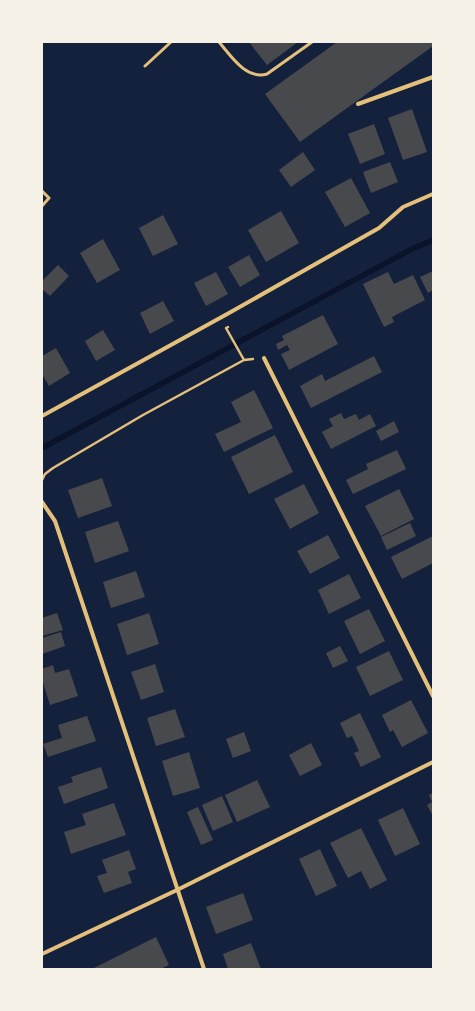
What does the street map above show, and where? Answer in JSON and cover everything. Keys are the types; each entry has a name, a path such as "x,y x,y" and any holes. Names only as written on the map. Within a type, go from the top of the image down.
{"street":[{"path":"358,104 433,76"},
{"path":"42,416 379,228 403,207 433,194"},
{"path":"264,358 433,696"},
{"path":"42,502 55,521 204,969"},
{"path":"42,954 177,890 433,762"}],"lane":[{"path":"145,66 171,42"},
{"path":"219,42 242,67 248,72 259,76 267,74 312,42"},
{"path":"42,191 49,198 42,206"}],"path":[{"path":"42,480 45,474 53,468 143,415 244,360 226,328"}],"building":[{"path":"249,42 298,42 267,65"},
{"path":"337,42 433,42 433,46 300,142 265,94"},
{"path":"412,109 427,152 403,160 388,118"},
{"path":"374,124 385,154 360,164 348,134"},
{"path":"303,152 315,170 291,187 279,170"},
{"path":"390,162 398,182 371,193 363,172"},
{"path":"351,178 370,213 345,227 325,192"},
{"path":"281,211 299,243 266,262 248,230"},
{"path":"163,215 178,244 153,256 139,228"},
{"path":"103,239 120,270 97,283 80,253"},
{"path":"249,255 260,275 240,287 228,267"},
{"path":"58,265 69,276 50,296 42,289 42,281"},
{"path":"433,271 433,290 428,293 420,277"},
{"path":"216,272 228,294 206,306 194,283"},
{"path":"388,272 394,284 413,275 425,300 392,317 394,322 384,327 363,284"},
{"path":"163,301 174,321 150,334 140,313"},
{"path":"323,315 338,344 289,370 281,354 290,350 287,345 278,350 276,344 284,340 282,336"},
{"path":"103,330 115,350 96,361 85,341"},
{"path":"56,348 70,373 49,386 42,374 42,356"},
{"path":"374,356 382,372 311,408 300,386 322,374 325,381"},
{"path":"254,390 273,428 224,452 215,434 241,422 231,402"},
{"path":"341,413 344,419 356,414 359,420 370,414 376,426 331,449 322,432 333,426 329,419"},
{"path":"394,421 399,432 381,441 376,431"},
{"path":"275,435 293,472 249,494 231,457"},
{"path":"397,450 406,469 353,494 346,480 368,469 366,464"},
{"path":"102,478 112,506 78,518 68,490"},
{"path":"304,484 319,513 290,529 274,499"},
{"path":"399,489 414,519 381,536 365,506"},
{"path":"118,521 129,551 95,563 85,532"},
{"path":"410,523 416,536 387,550 381,537"},
{"path":"328,535 340,558 310,574 297,551"},
{"path":"433,536 433,563 402,579 391,557"},
{"path":"136,571 145,597 111,608 103,582"},
{"path":"349,574 361,598 329,614 318,590"},
{"path":"369,609 385,641 360,654 344,621"},
{"path":"57,613 63,630 42,636 42,618"},
{"path":"149,613 159,644 127,655 117,624"},
{"path":"61,632 65,646 42,654 42,638"},
{"path":"340,646 348,661 333,668 326,653"},
{"path":"389,651 403,680 370,696 356,667"},
{"path":"155,664 164,692 141,700 131,672"},
{"path":"53,665 55,673 69,669 78,696 50,705 42,679 42,669"},
{"path":"411,700 428,733 402,747 393,730 390,732 382,715"},
{"path":"175,709 185,737 156,746 147,718"},
{"path":"360,713 381,757 361,767 354,753 359,751 352,736 347,738 340,723"},
{"path":"87,716 96,741 48,757 43,744 62,738 58,725"},
{"path":"244,732 251,751 233,758 226,739"},
{"path":"311,743 322,765 300,776 289,755"},
{"path":"189,752 200,788 173,796 162,761"},
{"path":"101,767 108,788 64,804 58,787 73,782 71,777"},
{"path":"257,780 270,807 237,822 225,795"},
{"path":"433,793 433,816 427,805 432,802 429,795"},
{"path":"222,796 233,822 213,831 202,805"},
{"path":"114,803 126,835 71,854 64,832 86,825 82,814"},
{"path":"198,807 213,840 201,845 187,812"},
{"path":"403,808 420,844 395,856 378,820"},
{"path":"361,828 387,880 370,889 361,871 348,878 330,843"},
{"path":"320,849 337,886 316,896 299,859"},
{"path":"129,850 136,869 128,872 132,883 104,893 97,876 107,873 102,860"},
{"path":"243,893 253,920 216,934 206,907"},
{"path":"156,937 169,965 160,969 92,969"},
{"path":"251,943 261,969 228,969 223,954"}],"waterway":[{"path":"42,448 412,249 433,240"}]}
